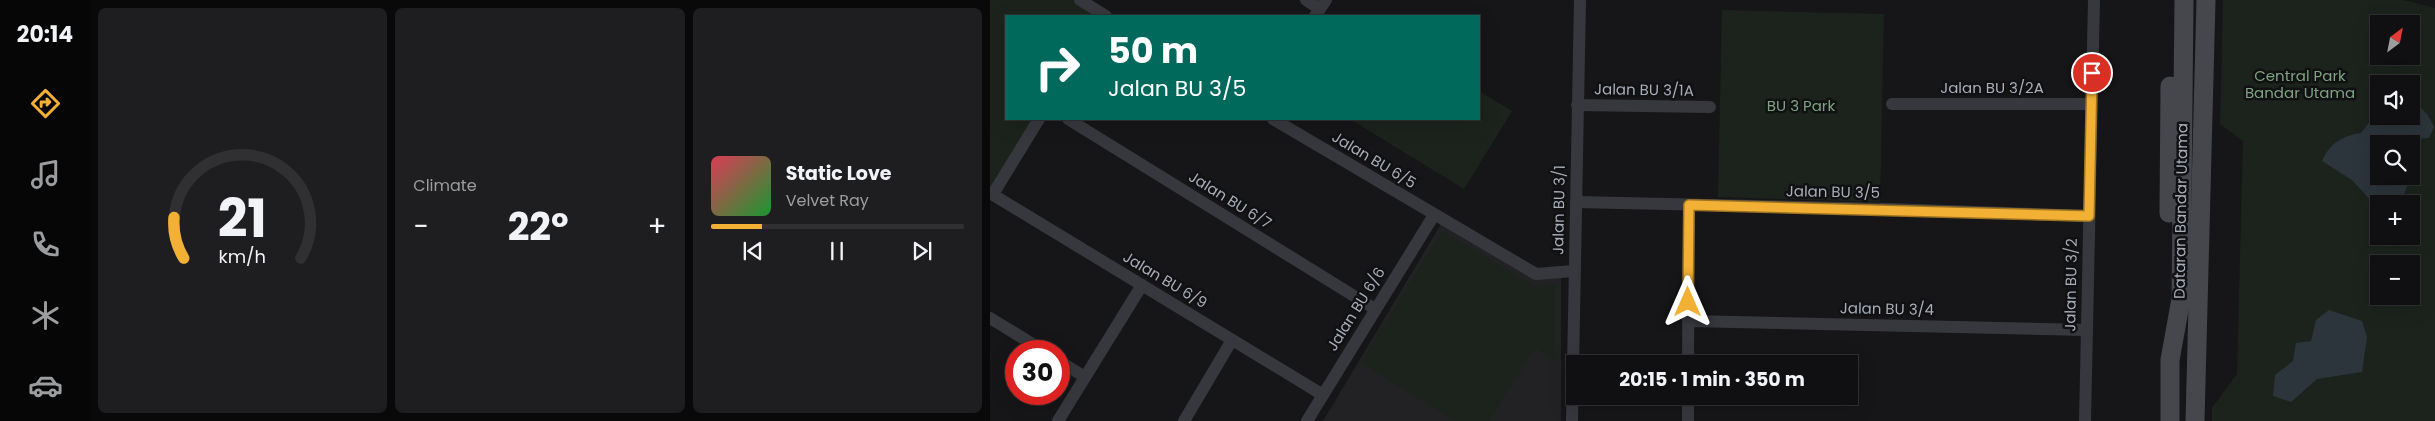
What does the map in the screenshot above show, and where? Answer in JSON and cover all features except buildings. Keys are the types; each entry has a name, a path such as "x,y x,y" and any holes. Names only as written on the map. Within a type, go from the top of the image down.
{"main road":[{"path":"2170,360 2169,155 2172,0"},
{"name":"Dataran Bandar Utama","path":"2170,421 2170,360 2181,299 2184,0"},
{"name":"Dataran Bandar Utama","path":"2195,421 2206,0"}],"street":[{"path":"1080,0 1102,15"},
{"path":"1306,0 1320,8"},
{"name":"Jalan BU 3/1","path":"1572,421 1573,271 1580,0"},
{"name":"Jalan BU 3/2","path":"2085,421 2094,0"},
{"name":"Jalan BU 3/2A","path":"1892,104 2091,104"},
{"name":"Jalan BU 3/1A","path":"1577,105 1710,107"},
{"path":"991,194 1038,120"},
{"name":"Jalan BU 6/7","path":"1070,120 1375,309"},
{"name":"Jalan BU 6/5","path":"1275,120 1536,274 1573,271"},
{"name":"Jalan BU 6/9","path":"991,194 1323,395"},
{"name":"Jalan BU 3/5","path":"1576,202 2089,216"},
{"path":"1688,355 1689,205"},
{"name":"Jalan BU 6/6","path":"1307,421 1434,215"},
{"path":"1058,421 1142,285"},
{"path":"990,318 1026,340"},
{"name":"Jalan BU 3/4","path":"1688,320 2086,330"},
{"path":"1184,421 1232,340"},
{"path":"1070,368 1086,377"},
{"path":"1688,405 1688,421"}],"shaded area":[{"path":"2420,107 2427,114 2434,127 2429,138 2420,139 2420,135 2370,135 2370,185 2407,185 2404,195 2370,195 2370,199 2352,180 2322,161 2329,149 2337,141 2361,133 2370,122 2370,125 2420,125"},
{"path":"1441,224 1534,279 1561,277 1561,421 1323,421"},
{"path":"2329,310 2362,321 2367,337 2362,372 2317,379 2291,402 2273,396 2275,375 2293,361 2296,343 2311,341 2316,320"}],"green space":[{"path":"990,0 1076,0 1098,15 1005,15 1005,120 1035,120 990,191"},
{"name":"Central Park Bandar Utama","path":"2223,0 2403,0 2435,8 2435,421 2212,421 2212,408 2237,374 2243,141 2220,124"},
{"name":"BU 3 Park","path":"1722,10 1884,14 1880,202 1718,197"},
{"path":"1480,92 1512,111 1464,189 1352,120 1480,120"},
{"path":"1442,231 1534,286 1555,284 1555,361 1535,348 1489,421 1455,421 1361,363"}],"route":[{"path":"1688,302 1689,205 2089,216 2092,73"}]}
